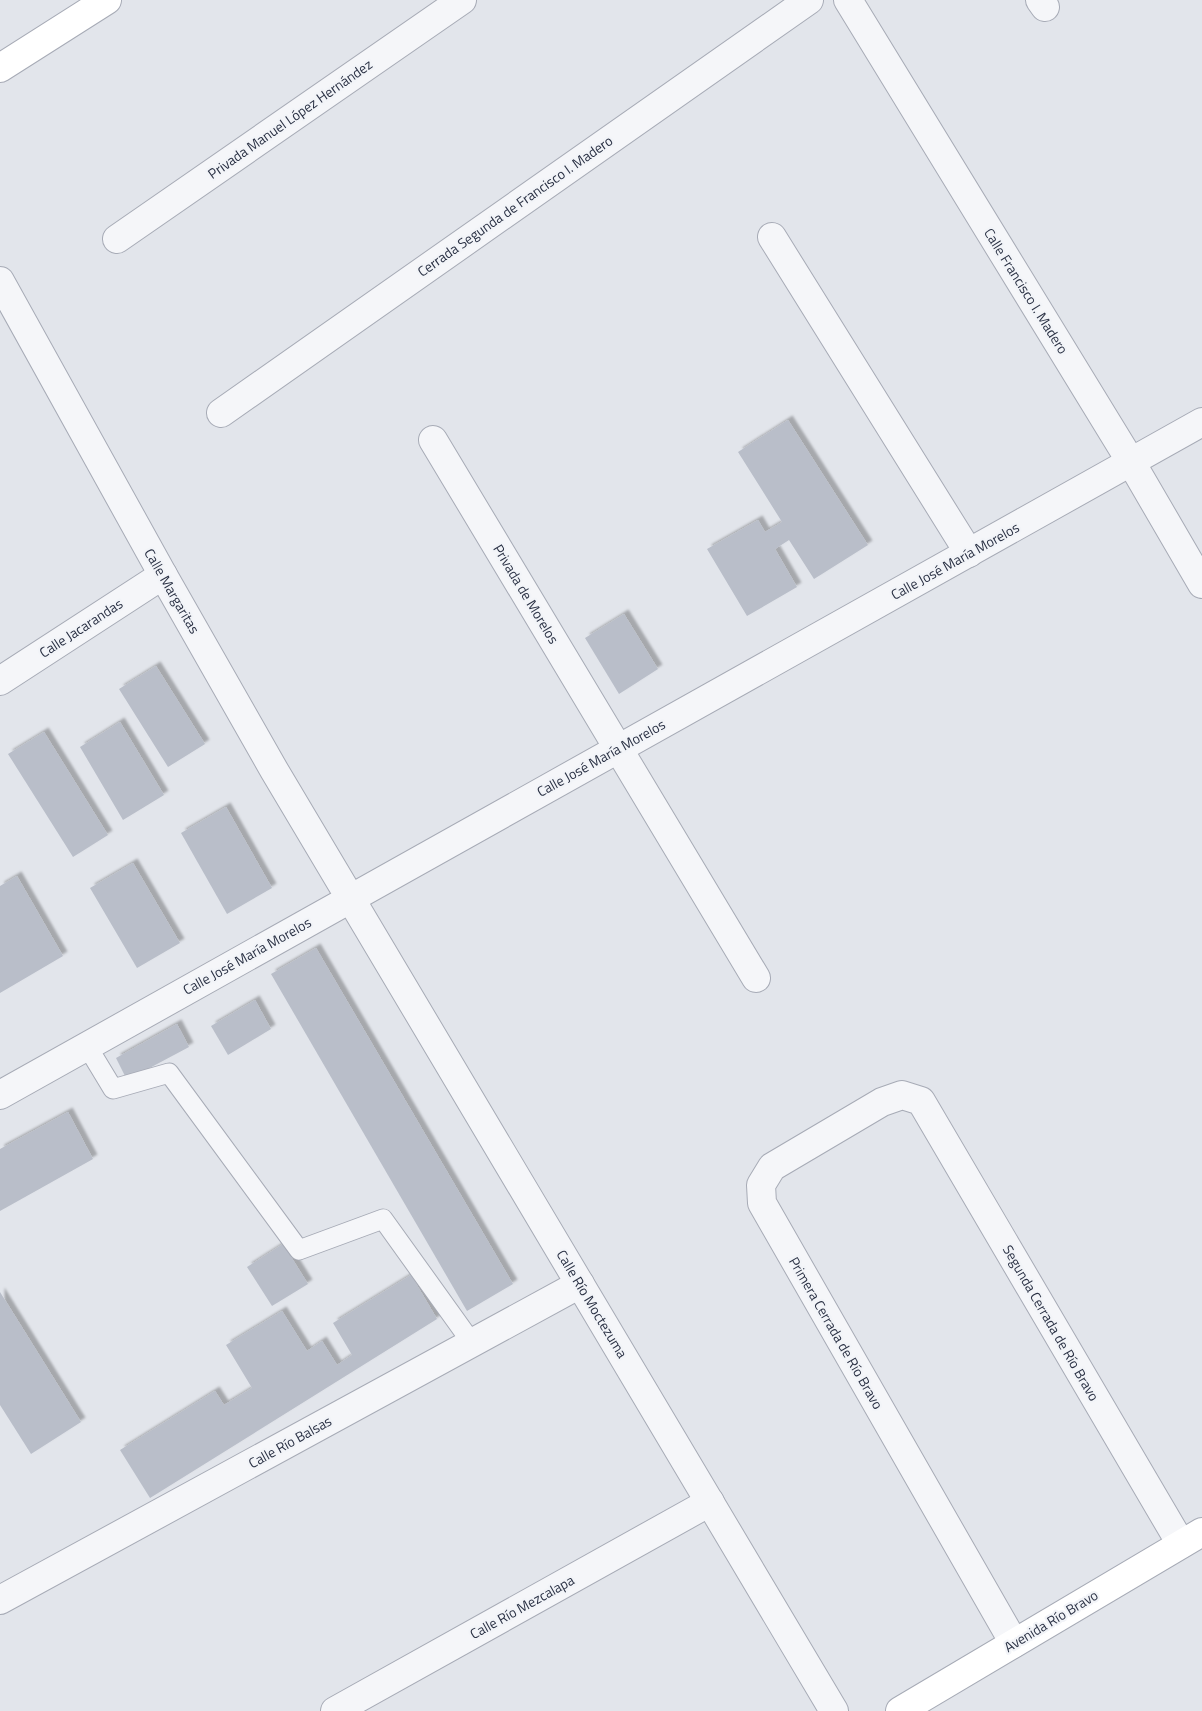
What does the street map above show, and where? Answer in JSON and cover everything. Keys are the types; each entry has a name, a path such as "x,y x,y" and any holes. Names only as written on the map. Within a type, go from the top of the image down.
{"main road":[{"path":"0,68 108,0"},
{"name":"Avenida Río Bravo","path":"900,1711 1191,1538"}],"street":[{"name":"Privada Manuel López Hernández","path":"118,239 462,0"},
{"name":"Cerrada Segunda de Francisco I. Madero","path":"220,413 809,0"},
{"name":"Calle Francisco I. Madero","path":"848,0 1132,462 1202,584"},
{"path":"772,236 969,553"},
{"name":"Calle Margaritas","path":"0,281 163,575 350,898"},
{"name":"Calle José María Morelos","path":"0,1095 1202,422"},
{"name":"Privada de Morelos","path":"433,440 756,978"},
{"name":"Calle Jacarandas","path":"1,678 163,575"},
{"name":"Calle Río Moctezuma","path":"350,898 834,1711"},
{"name":"Primera Cerrada de Río Bravo","path":"920,1101 902,1095 882,1102 772,1167 761,1185 762,1203 1014,1644"},
{"name":"Segunda Cerrada de Río Bravo","path":"920,1101 1191,1538"},
{"name":"Calle Río Balsas","path":"0,1600 580,1284"},
{"name":"Calle Río Mezcalapa","path":"335,1711 710,1502"}],"lane":[{"path":"86,1046 112,1089 168,1073 299,1250 383,1219 472,1343"}],"building":[{"path":"788,420 868,545 814,579 789,540 775,549 797,587 747,616 707,549 758,520 765,532 782,522 738,452"},
{"path":"624,614 658,669 619,694 585,638"},
{"path":"156,666 205,744 168,767 119,689"},
{"path":"120,722 164,795 123,820 80,747"},
{"path":"44,732 108,835 73,857 8,754"},
{"path":"226,807 272,888 227,914 181,833"},
{"path":"133,863 180,943 137,968 90,888"},
{"path":"17,876 63,956 0,993 0,886"},
{"path":"316,948 513,1284 467,1311 271,974"},
{"path":"255,1000 271,1029 228,1055 211,1026"},
{"path":"177,1024 189,1047 127,1080 116,1058"},
{"path":"68,1112 93,1159 0,1211 0,1149"},
{"path":"283,1244 308,1284 272,1306 247,1267"},
{"path":"411,1275 437,1319 150,1498 120,1450 215,1391 224,1405 252,1388 226,1345 282,1311 307,1351 322,1341 337,1365 352,1355 333,1323"},
{"path":"0,1292 81,1422 31,1454 0,1405"}]}
